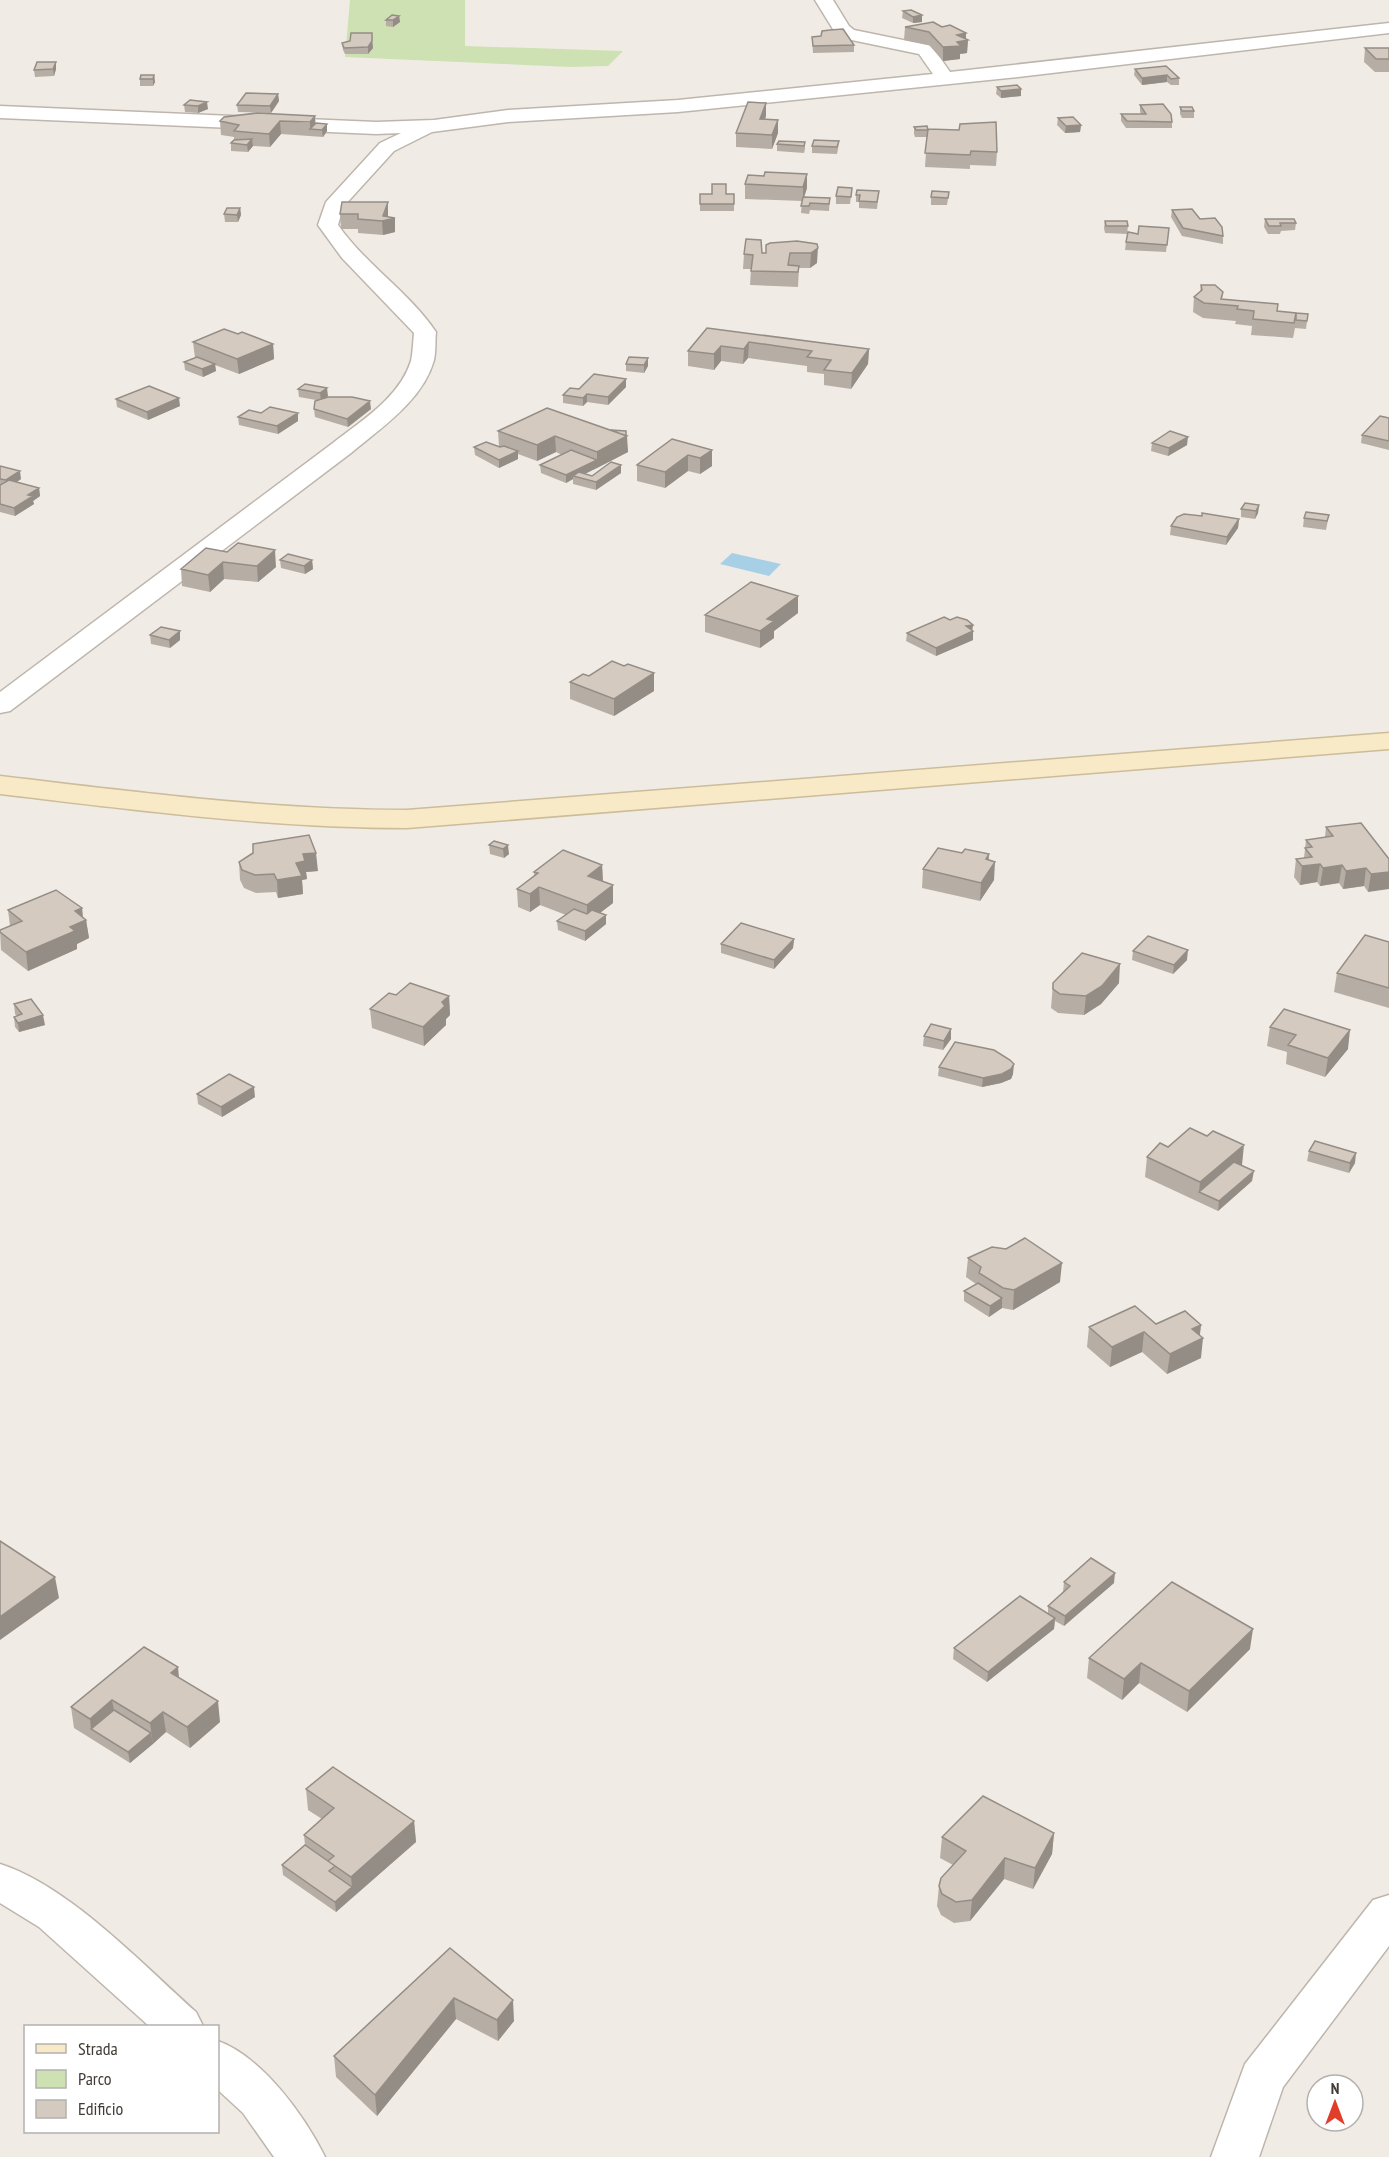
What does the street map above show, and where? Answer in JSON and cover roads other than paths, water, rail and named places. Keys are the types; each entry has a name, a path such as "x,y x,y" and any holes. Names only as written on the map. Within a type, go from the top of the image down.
{"main road":[{"path":"0,785 222,811 342,819 407,819 1389,741"}],"street":[{"path":"824,0 842,30 848,34 926,50 945,78"},
{"path":"0,112 376,128 434,126 508,116 678,106 1389,28"},
{"path":"0,705 342,448 389,408 407,388 422,361 425,332 409,312 338,242 328,225 333,206 387,147 434,126"},
{"path":"0,1881 55,1914 179,2025"},
{"path":"1235,2157 1262,2078 1389,1913"},
{"path":"219,2062 260,2099 301,2157"}],"water":[{"path":"732,553 781,564 769,576 720,564"}]}
